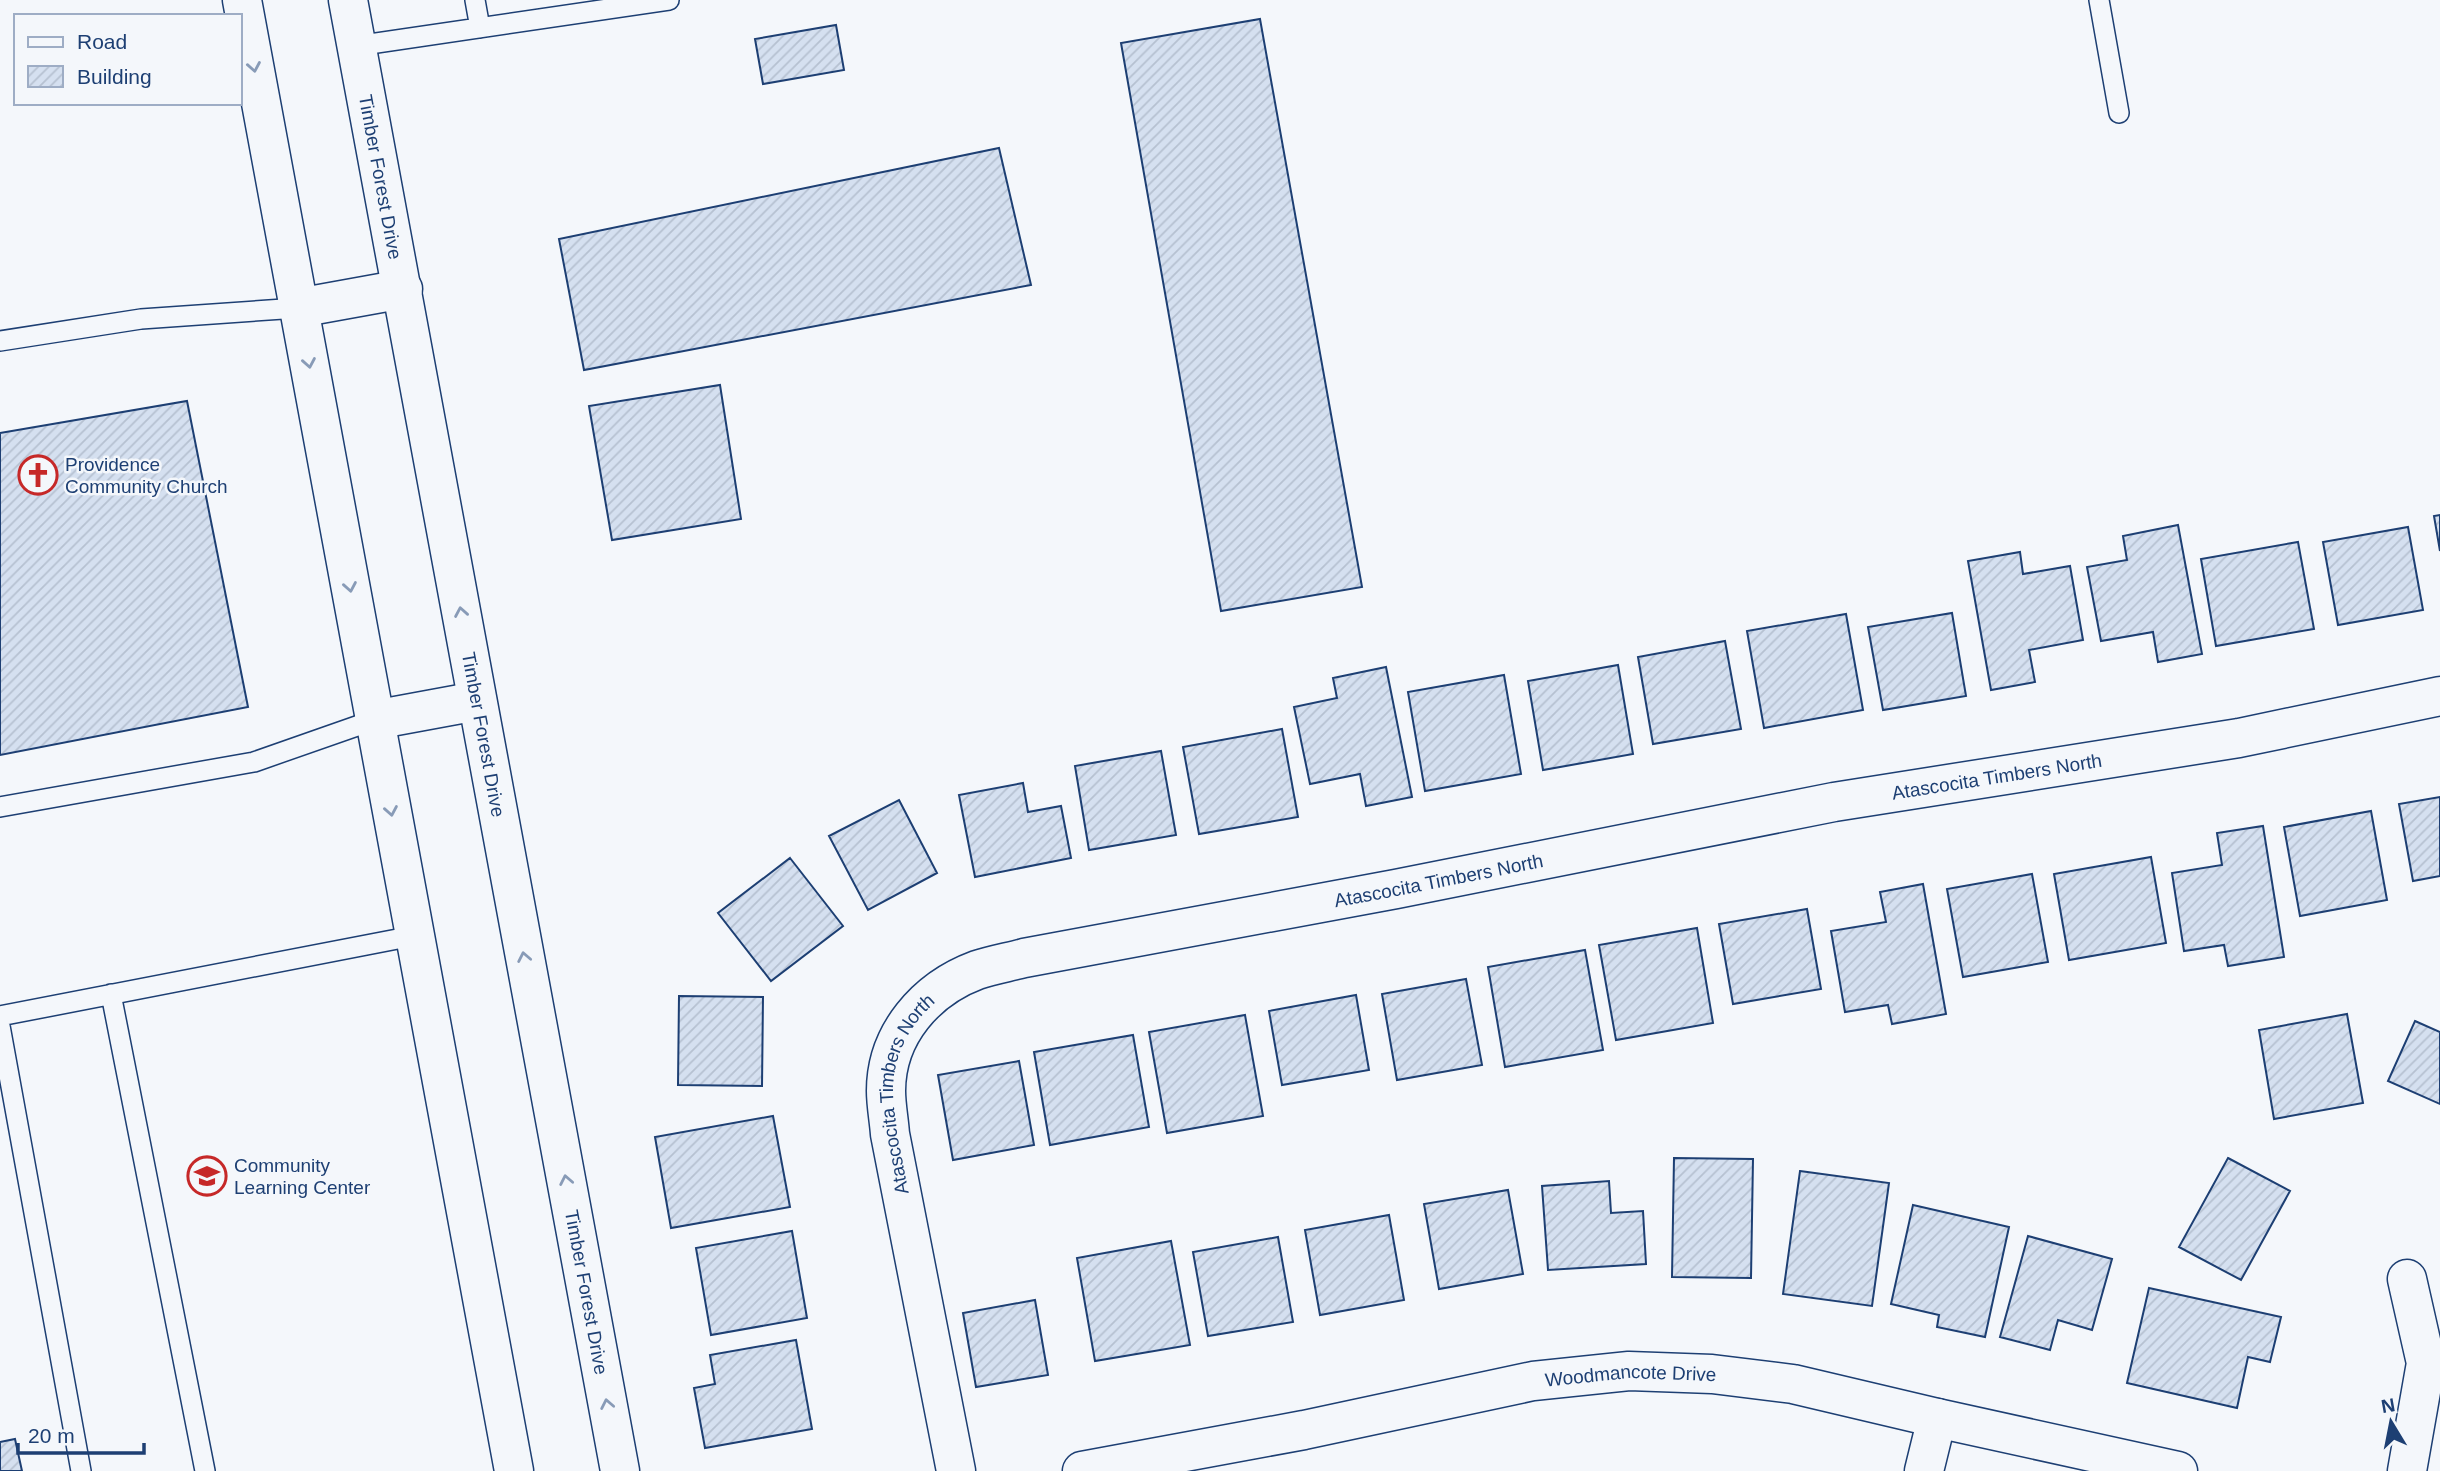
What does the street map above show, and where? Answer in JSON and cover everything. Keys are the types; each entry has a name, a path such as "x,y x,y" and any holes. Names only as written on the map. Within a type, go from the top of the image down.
{"street":[{"path":"242,0 514,1471"},
{"name":"Timber Forest Drive","path":"348,0 620,1471"},
{"path":"298,308 403,289"},
{"name":"Atascocita Timbers North","path":"956,1471 890,1134 886,1090 892,1050 910,1016 939,989 977,970 1024,958 1396,889 1834,802 2239,738 2440,696"},
{"path":"374,720 477,701"},
{"path":"2407,1279 2426,1363 2407,1471"},
{"name":"Woodmancote Drive","path":"1082,1471 1304,1430 1533,1381 1629,1371 1712,1374 1793,1384 1937,1419 2178,1471"},
{"path":"1924,1471 1937,1419"}],"lane":[{"path":"475,0 480,28"},
{"path":"356,46 480,28 597,5 669,0"},
{"path":"2099,0 2119,113"},
{"path":"0,341 141,319 298,308"},
{"path":"0,807 254,762 374,720"},
{"path":"0,1016 413,936"},
{"path":"111,994 205,1471"},
{"path":"0,1026 81,1471"}],"building":[{"path":"1260,19 1362,587 1221,611 1121,43"},
{"path":"836,25 844,70 763,84 755,39"},
{"path":"999,148 1031,285 584,370 559,239"},
{"path":"720,385 741,519 612,540 589,406"},
{"path":"187,401 248,707 0,755 0,433"},
{"path":"2440,515 2440,551 2434,516"},
{"path":"2178,525 2202,654 2158,662 2153,632 2101,641 2087,567 2127,560 2123,536"},
{"path":"2408,527 2423,610 2338,625 2323,542"},
{"path":"2298,542 2314,629 2216,646 2201,559"},
{"path":"2020,552 2023,574 2070,566 2083,640 2029,650 2035,682 1991,690 1968,561"},
{"path":"1952,613 1966,696 1883,710 1868,627"},
{"path":"1846,614 1863,710 1764,728 1747,631"},
{"path":"1725,641 1741,729 1653,744 1638,657"},
{"path":"1618,665 1633,754 1543,770 1528,681"},
{"path":"1386,667 1412,797 1366,806 1360,774 1310,784 1294,707 1337,698 1333,678"},
{"path":"1504,675 1521,774 1425,791 1408,692"},
{"path":"1282,729 1298,817 1199,834 1183,747"},
{"path":"1161,751 1176,835 1089,850 1075,766"},
{"path":"1023,783 1028,812 1061,806 1071,858 975,877 959,795"},
{"path":"2440,797 2440,876 2413,881 2399,804"},
{"path":"899,800 937,873 868,910 829,836"},
{"path":"2371,811 2387,900 2300,916 2284,827"},
{"path":"2263,826 2284,957 2228,966 2224,945 2184,951 2172,873 2222,865 2217,833"},
{"path":"2151,857 2166,943 2069,960 2054,874"},
{"path":"790,858 843,926 771,981 718,913"},
{"path":"2032,874 2048,962 1963,977 1947,889"},
{"path":"1923,884 1946,1014 1892,1024 1888,1005 1845,1012 1831,931 1886,922 1880,892"},
{"path":"1807,909 1821,989 1733,1004 1719,924"},
{"path":"1697,928 1713,1023 1616,1040 1599,945"},
{"path":"1585,950 1603,1050 1505,1067 1488,967"},
{"path":"1466,979 1482,1065 1397,1080 1382,994"},
{"path":"1356,995 1369,1070 1282,1085 1269,1011"},
{"path":"679,996 763,997 762,1086 678,1085"},
{"path":"2347,1014 2363,1103 2274,1119 2259,1030"},
{"path":"1245,1015 1263,1116 1167,1133 1149,1032"},
{"path":"2415,1021 2440,1032 2440,1104 2388,1081"},
{"path":"1133,1035 1149,1127 1050,1145 1034,1052"},
{"path":"1019,1061 1034,1145 953,1160 938,1075"},
{"path":"773,1116 790,1207 671,1228 655,1137"},
{"path":"1674,1158 1753,1159 1751,1278 1672,1277"},
{"path":"2228,1158 2290,1191 2241,1280 2179,1247"},
{"path":"1800,1171 1889,1183 1872,1306 1783,1294"},
{"path":"1609,1181 1611,1213 1643,1211 1646,1264 1548,1270 1542,1186"},
{"path":"1508,1190 1523,1274 1439,1289 1424,1204"},
{"path":"1913,1205 2009,1227 1985,1337 1937,1327 1939,1315 1891,1304"},
{"path":"1389,1215 1404,1300 1320,1315 1305,1230"},
{"path":"792,1231 807,1318 711,1335 696,1248"},
{"path":"2028,1236 2112,1259 2092,1330 2058,1320 2050,1350 2000,1337"},
{"path":"1278,1237 1293,1322 1208,1336 1193,1252"},
{"path":"1171,1241 1190,1345 1095,1361 1077,1258"},
{"path":"2149,1288 2281,1317 2270,1362 2248,1357 2237,1408 2127,1383"},
{"path":"1035,1300 1048,1375 976,1387 963,1313"},
{"path":"796,1340 812,1429 705,1448 694,1388 715,1384 710,1355"},
{"path":"15,1439 22,1471 0,1471 0,1442"}],"place":[{"name":"Providence Community Church","path":"38,475"},
{"name":"Community Learning Center","path":"207,1176"}]}
